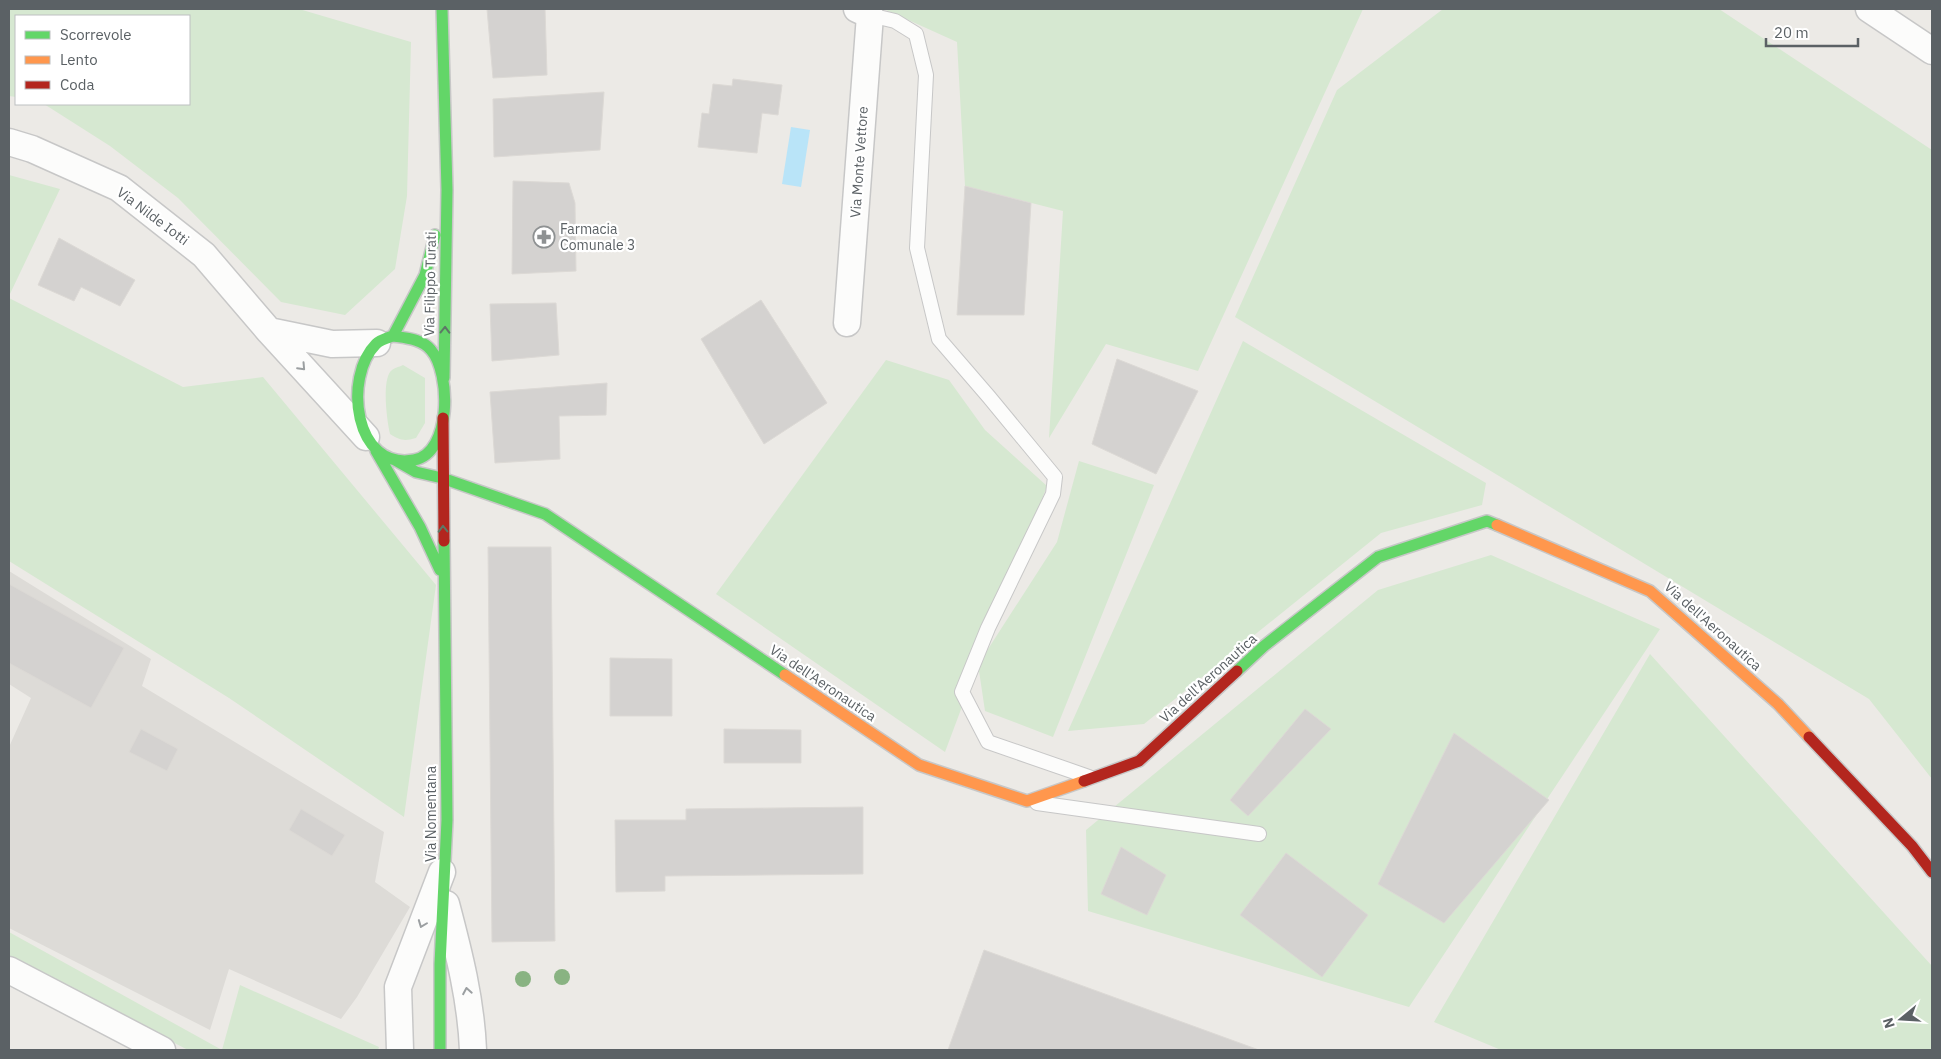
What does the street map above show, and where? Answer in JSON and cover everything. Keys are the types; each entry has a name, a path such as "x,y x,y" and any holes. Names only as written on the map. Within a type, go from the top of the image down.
{"street":[{"name":"Via Filippo Turati","path":"442,9 447,190 444,378"},
{"path":"1870,9 1932,51"},
{"name":"Via Monte Vettore","path":"847,323 863,12"},
{"name":"Via Nilde Iotti","path":"9,142 32,149 119,188 204,255 269,331 371,444"},
{"name":"Via Filippo Turati","path":"385,340 425,275 447,190"},
{"path":"269,331 332,344 385,340 415,339 431,350 438,360 444,378 443,418 438,436 430,452 414,460 395,460 371,444 361,421 358,402 358,382 362,366 385,340"},
{"name":"Via Nomentana","path":"440,1050 439,985 446,862 443,418"},
{"name":"Via Nomentana","path":"371,444 416,519 444,578"},
{"name":"Via dell'Aeronautica","path":"395,460 416,472 442,478 545,514 919,765 1027,801 1139,761 1264,646 1378,557 1487,521 1650,591 1778,704 1912,846 1932,872"},
{"path":"400,1050 398,987 446,862"},
{"path":"444,897 470,1006 473,1050"},
{"path":"9,970 162,1050"}],"lane":[{"path":"863,12 895,21 916,34 926,75 917,248 939,339 990,397 1055,477 1053,494 988,628 962,692 988,742 1092,778"},
{"path":"1027,801 1260,834"}],"shaded area":[{"path":"9,571 151,659 142,686 384,832 375,882 410,907 357,997 341,1019 229,969 210,1030 9,928 9,747 31,698 9,684"}],"green space":[{"path":"9,9 299,9 411,42 407,196 395,269 345,315 281,302 178,198 110,146 46,105 190,105 190,15 15,15 15,97 9,96"},
{"path":"884,9 1363,9 1198,371 1106,344 1049,438 1063,211 965,186 957,42"},
{"path":"1443,9 1719,9 1932,150 1932,779 1869,699 1235,317 1337,90"},
{"path":"9,175 60,189 9,296"},
{"path":"9,298 183,387 263,377 436,585 404,817 229,698 9,561"},
{"path":"1243,341 1486,483 1482,505 1381,533 1144,724 1068,731"},
{"path":"886,360 949,380 985,430 1047,486 981,660 1057,542 1079,461 1154,485 1053,737 985,711 978,664 945,752 716,594"},
{"path":"403,365 425,378 425,423 416,438 406,440 390,434 386,403 386,385 390,372"},
{"path":"1491,555 1660,629 1409,1007 1088,911 1086,830 1378,590"},
{"path":"1650,654 1932,966 1932,1050 1501,1050 1434,1022"},
{"path":"9,932 222,1050 188,1050 9,957"},
{"path":"240,985 379,1047 378,1050 222,1050"}],"water":[{"path":"791,127 810,130 801,187 782,184"}],"building":[{"path":"487,9 545,9 547,75 493,78"},
{"path":"733,79 782,85 778,115 762,113 757,153 698,147 702,113 709,114 713,84 732,86"},
{"path":"604,92 600,150 494,157 493,99"},
{"name":"Farmacia Comunale 3","path":"513,181 569,183 575,203 576,271 512,274"},
{"path":"965,186 1031,203 1024,315 957,315"},
{"path":"59,238 135,280 120,306 81,287 74,301 38,285"},
{"path":"761,300 827,403 764,444 701,339"},
{"path":"556,303 559,355 492,361 490,304"},
{"path":"1117,359 1198,391 1156,474 1092,444"},
{"path":"607,383 606,415 559,416 560,459 495,463 490,392"},
{"path":"488,547 551,547 555,941 492,942"},
{"path":"9,584 124,648 91,708 9,663"},
{"path":"610,658 672,659 672,716 610,716"},
{"path":"1305,709 1331,729 1248,816 1230,800"},
{"path":"141,729 178,749 167,771 129,752"},
{"path":"724,729 801,730 801,763 724,763"},
{"path":"1454,733 1549,800 1444,923 1378,884"},
{"path":"863,807 863,874 665,876 665,891 616,892 615,820 686,820 686,809"},
{"path":"301,809 345,835 332,856 289,830"},
{"path":"1121,847 1166,875 1147,915 1101,894"},
{"path":"1286,853 1368,915 1322,977 1240,915"},
{"path":"984,950 1259,1050 948,1050"}],"traffic: fast":[{"path":"442,9 447,190 444,378"},
{"path":"393,336 425,275 435,235"},
{"path":"393,336 414,340 427,346 438,361 442,376 444,411 441,428 436,443 426,454 414,460 394,460 378,451 367,437 360,418 358,398 360,378 366,359 376,344 393,336"},
{"path":"376,451 420,527 440,570"},
{"path":"395,460 416,472 442,478 545,514 785,675"},
{"path":"1237,671 1264,646 1378,557 1487,521 1497,525"},
{"path":"440,1050 440,964 447,820 444,541"}],"traffic: slow":[{"path":"1497,525 1650,591 1778,704 1809,737"},
{"path":"785,675 919,765 1027,801 1084,781"}],"traffic: jam":[{"path":"443,418 444,541"},
{"path":"1084,781 1139,761 1237,671"},
{"path":"1809,737 1912,846 1932,872"}],"place":[{"name":"Farmacia Comunale 3","path":"544,237"}]}
